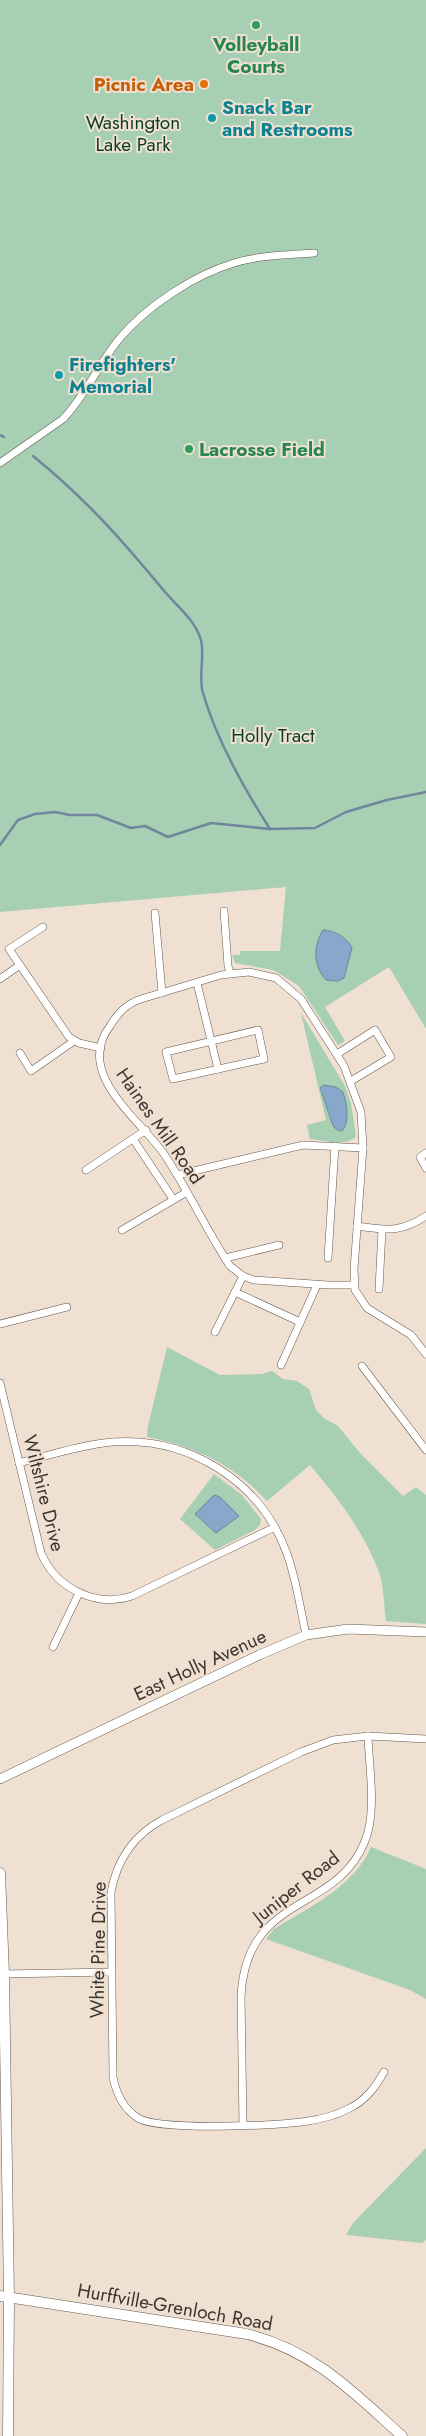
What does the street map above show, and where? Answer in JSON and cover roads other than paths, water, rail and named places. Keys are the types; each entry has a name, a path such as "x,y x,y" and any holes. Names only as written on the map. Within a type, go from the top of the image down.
{"main road":[{"path":"0,1873 4,1974 4,2373 8,2436"},
{"name":"Hurffville-Grenloch Road","path":"4,2296 247,2334 274,2341 308,2358 333,2376 402,2436"}],"street":[{"path":"0,463 72,411 103,361 120,338 137,320 162,300 185,286 234,263 268,256 314,253"},
{"path":"224,911 230,973"},
{"path":"155,913 162,993"},
{"path":"43,927 9,949 74,1041 101,1048"},
{"path":"0,979 20,965"},
{"name":"Haines Mill Road","path":"243,1276 225,1258 177,1175 146,1130 109,1088 101,1066 101,1048 107,1029 126,1006 134,1002 230,973 257,972 276,978 286,984 302,999 338,1054 351,1081 361,1112 363,1148 354,1285"},
{"path":"197,983 218,1069"},
{"path":"258,1030 264,1059 218,1069 173,1079 166,1052 258,1030"},
{"path":"338,1054 375,1030 391,1057 351,1081"},
{"path":"20,1053 31,1070 74,1041"},
{"path":"86,1170 146,1130"},
{"path":"133,1139 173,1199"},
{"path":"177,1175 303,1145 363,1148"},
{"path":"328,1258 335,1146"},
{"path":"426,1153 420,1157 426,1168"},
{"path":"122,1230 186,1192"},
{"path":"357,1226 382,1230 405,1228 426,1216"},
{"path":"379,1288 382,1230"},
{"path":"225,1258 279,1245"},
{"path":"215,1332 243,1276 254,1280 316,1285 354,1285 358,1296 367,1308 411,1335 426,1354"},
{"path":"281,1365 316,1285"},
{"path":"235,1292 300,1322"},
{"path":"0,1324 67,1307"},
{"path":"362,1366 426,1450"},
{"name":"Wiltshire Drive","path":"0,1383 44,1561 59,1580 79,1593 108,1600 132,1596 275,1527"},
{"path":"20,1463 102,1443 134,1442 164,1446 198,1457 231,1477 259,1504 275,1527 291,1566 306,1635"},
{"path":"53,1647 79,1593"},
{"name":"East Holly Avenue","path":"0,1779 259,1655 306,1635 348,1628 426,1632"},
{"name":"White Pine Drive","path":"384,2072 378,2084 364,2099 340,2113 298,2123 159,2125 138,2118 129,2110 117,2092 113,2077 111,1910 113,1882 122,1858 145,1830 306,1749 338,1739 368,1736 426,1739"},
{"name":"Juniper Road","path":"243,2124 242,1997 243,1976 247,1958 260,1935 271,1923 343,1874 362,1849 368,1831 371,1812 368,1736"},
{"path":"4,1974 111,1972"}],"water":[{"path":"323,930 332,931 340,935 352,948 344,978 338,981 326,980 319,969 316,949"},
{"path":"323,1085 336,1087 343,1092 347,1107 347,1118 342,1131 333,1125 320,1088"},
{"path":"214,1495 220,1497 239,1516 216,1533 195,1514"}],"waterway":[{"path":"0,435 4,437"},
{"path":"33,456 70,488 103,521 195,626 202,647 201,674 203,693 215,728 251,798 270,829"},
{"path":"0,845 18,820 35,814 55,812 70,815 97,815 131,828 145,826 168,837 211,823 270,829 315,828 346,812 387,800 426,792"}],"place":[{"name":"Volleyball Courts","path":"256,25"},
{"name":"Picnic Area","path":"204,84"},
{"name":"Snack Bar and Restrooms","path":"212,118"},
{"name":"Firefighters' Memorial","path":"59,375"},
{"name":"Lacrosse Field","path":"189,449"}],"park label":[{"name":"Washington Lake Park","path":"133,133"},
{"name":"Holly Tract","path":"273,735"}]}
